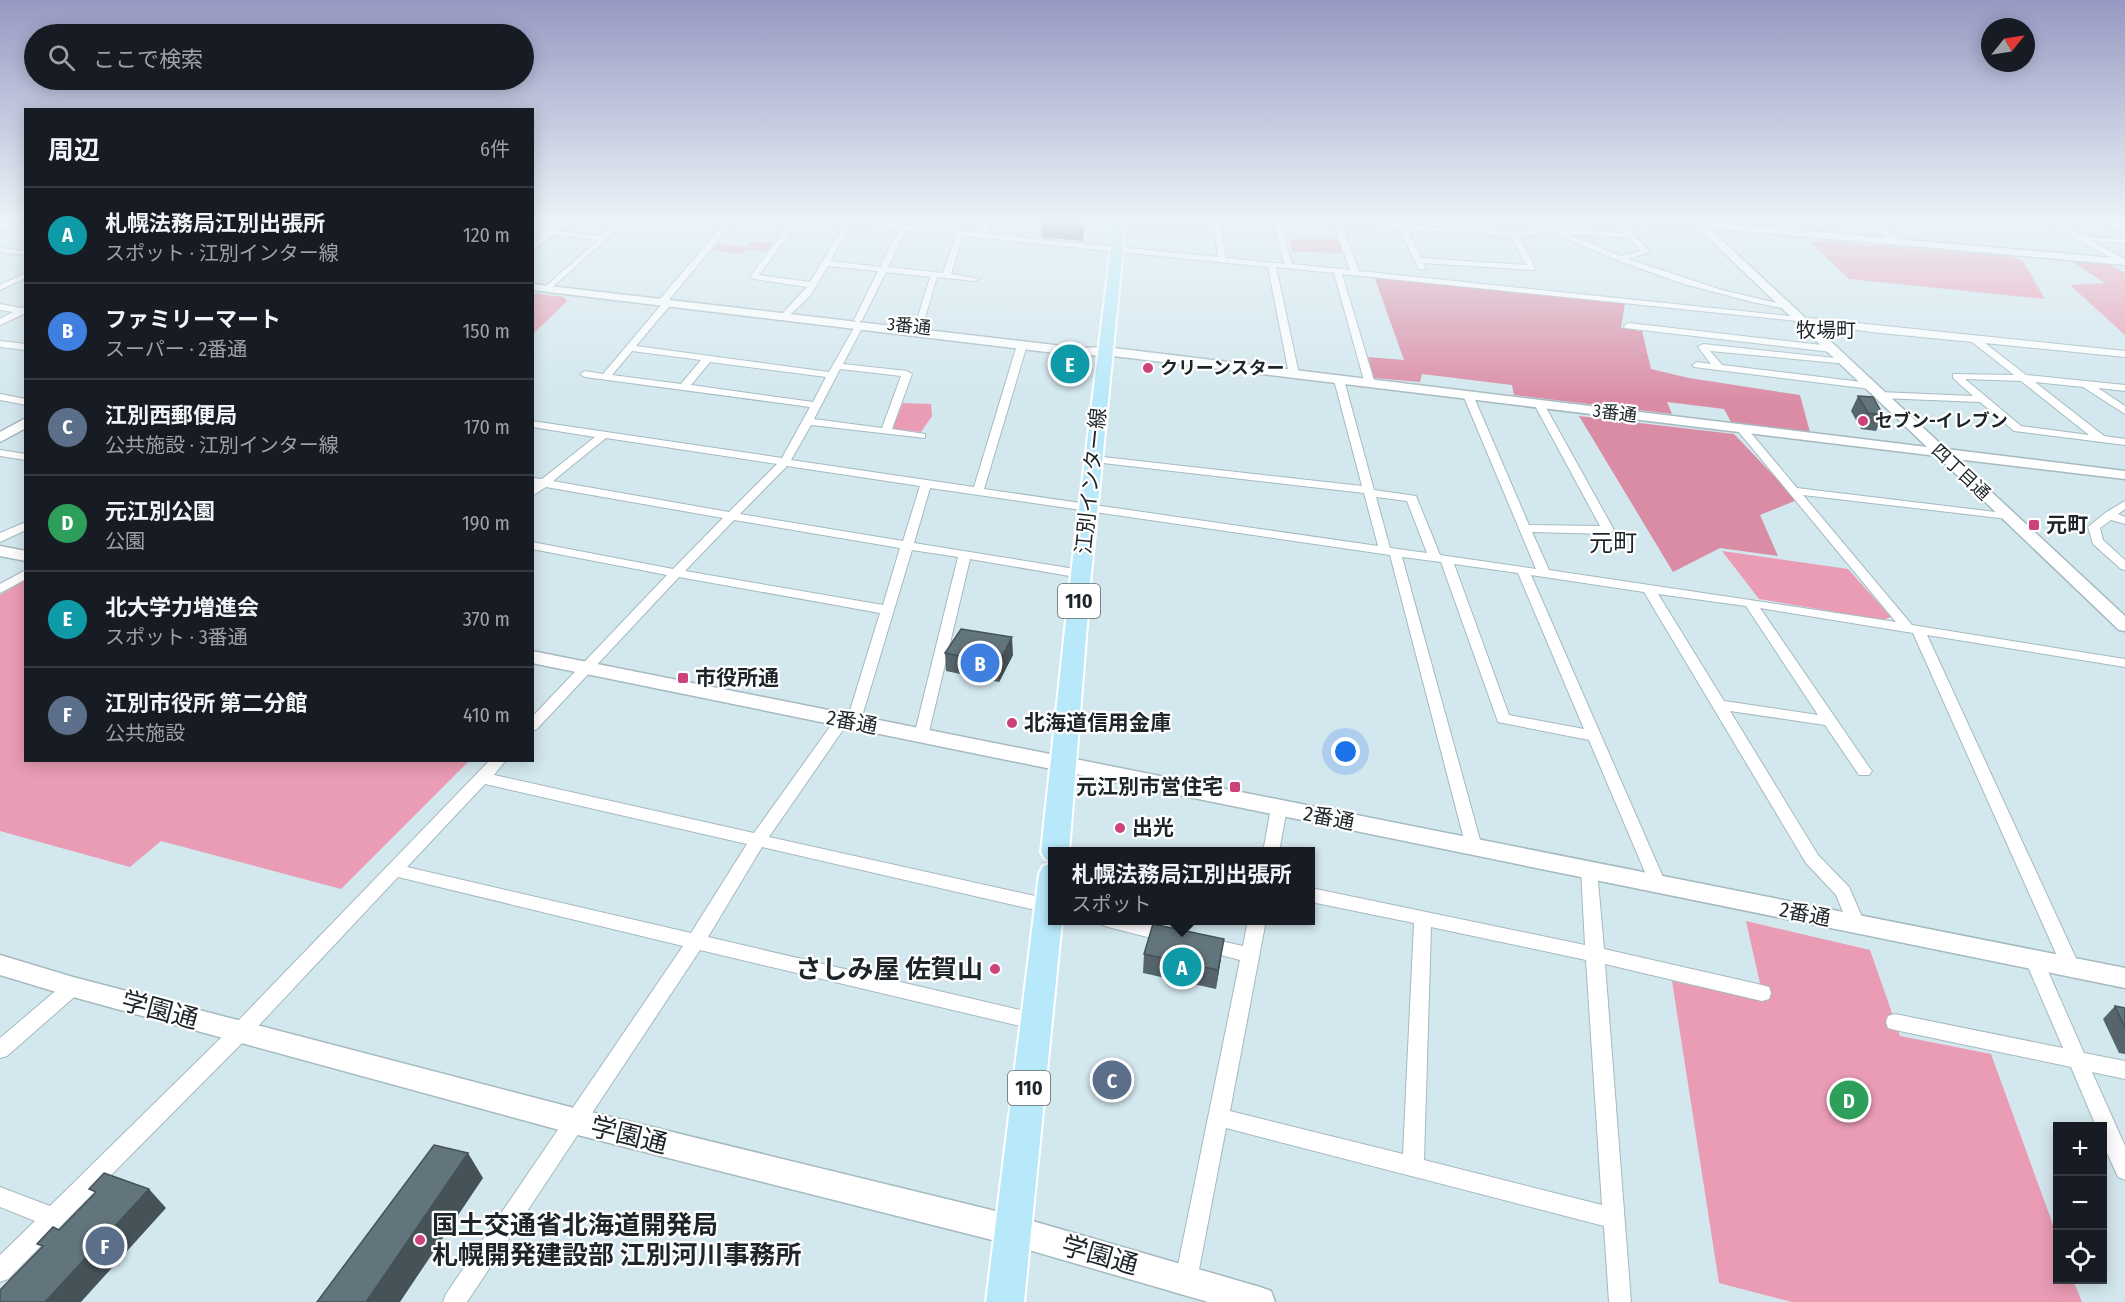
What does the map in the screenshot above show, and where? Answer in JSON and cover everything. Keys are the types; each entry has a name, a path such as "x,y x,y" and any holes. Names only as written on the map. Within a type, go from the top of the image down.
{"main road":[{"name":"江別インター線","path":"1056,847 1081,574 1113,280"},
{"name":"110","path":"1005,1302 1049,925"}],"street":[{"path":"0,288 16,280"},
{"path":"551,286 558,280"},
{"path":"606,376 682,280"},
{"path":"774,280 812,285"},
{"path":"788,314 815,280"},
{"path":"534,724 676,573 785,462 835,371 879,280"},
{"path":"918,330 933,280"},
{"path":"1273,280 1294,374"},
{"path":"1340,280 1370,384"},
{"path":"1427,280 1798,318 1871,329 2125,354"},
{"path":"1682,280 1750,301 1786,306"},
{"name":"四丁目通","path":"1758,280 2125,626"},
{"name":"3番通","path":"534,282 551,286 918,330 1085,346 1105,351 1370,384 2125,475"},
{"name":"3番通","path":"534,287 551,286"},
{"path":"0,308 24,310"},
{"path":"0,322 24,310"},
{"path":"1628,326 1831,349"},
{"name":"3番通","path":"918,330 1079,352 1105,351"},
{"path":"1974,339 2102,439"},
{"path":"0,344 24,347"},
{"path":"978,492 1022,345"},
{"path":"1719,368 1703,347 1845,362"},
{"path":"629,348 707,359 835,371 907,374 886,432"},
{"path":"684,387 707,359"},
{"path":"1697,365 1870,386"},
{"path":"585,374 816,405"},
{"path":"2125,388 2023,378 1956,376 2018,429 2125,442"},
{"path":"1339,380 1369,491 1390,551 1474,847"},
{"path":"2085,384 2125,411"},
{"path":"1468,395 1544,573"},
{"path":"1880,395 1983,399"},
{"path":"0,397 24,402"},
{"path":"1525,528 1608,530 1539,404"},
{"path":"807,421 921,436"},
{"path":"0,438 24,423"},
{"path":"534,424 978,492 1750,603 2125,663"},
{"path":"1742,429 1913,629 2071,967"},
{"path":"534,491 604,435"},
{"path":"0,453 24,457"},
{"path":"1094,459 1412,498 1440,558 1503,719 1594,736"},
{"path":"534,481 1081,574"},
{"path":"454,1302 696,941 759,839 847,721 888,610 926,484"},
{"path":"1794,491 2008,516"},
{"path":"2125,504 2094,527 2097,541 2125,566"},
{"path":"2109,515 2125,521"},
{"path":"0,538 24,526"},
{"path":"534,545 888,610"},
{"path":"0,551 24,556"},
{"path":"921,736 965,555"},
{"path":"1522,570 1658,884"},
{"path":"0,589 24,575"},
{"path":"1648,588 1812,858 1843,892 1856,924"},
{"path":"1750,603 1864,771"},
{"name":"2番通","path":"534,657 2125,978"},
{"path":"1719,705 1830,721"},
{"path":"0,1271 240,1032 497,762"},
{"path":"482,778 1048,905"},
{"path":"1272,847 1280,808"},
{"path":"394,870 1036,1022"},
{"path":"1589,870 1620,1302"},
{"path":"1315,896 1595,954 1762,993"},
{"path":"1413,1167 1423,918"},
{"path":"1124,925 1250,956"},
{"path":"1186,1280 1256,925"},
{"path":"2034,960 2125,1170"},
{"name":"学園通","path":"0,965 73,987 574,1121 1012,1230 1260,1302"},
{"path":"0,1050 73,987"},
{"path":"1895,1022 2125,1070"},
{"path":"1218,1117 1613,1218"},
{"path":"0,1197 52,1217"}],"shaded area":[{"path":"1375,280 1409,280 1625,303 1621,328 1642,331 1651,369 1689,378 1800,395 1810,432 1731,422 1724,409 1667,402 1672,414 1514,395 1512,385 1422,374 1420,382 1373,378 1368,357 1404,360"},
{"path":"1856,280 2034,280 2045,299"},
{"path":"2100,280 2125,280 2125,335 2070,285 2105,283"},
{"path":"534,293 564,297 567,301 534,333"},
{"path":"903,403 931,404 932,416 921,432 894,429"},
{"path":"1579,416 1734,434 1797,500 1760,515 1778,556 1720,548 1673,572"},
{"path":"1722,551 1848,569 1891,617 1883,620 1759,599"},
{"path":"24,581 24,762 468,762 341,889 161,841 130,867 0,831 0,595"},
{"path":"1746,921 1870,950 1900,1036 1991,1054 2053,1225 2053,1284 2075,1284 2082,1302 1792,1302 1719,1283 1672,981 1764,1001"}],"building":[{"path":"1858,396 1873,397 1883,415 1868,413"},
{"path":"961,629 1012,637 998,664 945,653"},
{"path":"1153,925 1224,939 1218,970 1144,954"},
{"path":"2115,1006 2125,1008 2125,1028"},
{"path":"434,1145 468,1153 366,1302 317,1302"},
{"path":"104,1173 149,1189 45,1302 0,1302 0,1290 43,1246 37,1244 53,1227 59,1230 96,1192 89,1189"}],"place":[{"name":"北大学力増進会","path":"1070,364"},
{"name":"クリーンスター","path":"1148,368"},
{"name":"セブン-イレブン","path":"1863,421"},
{"name":"元町","path":"2034,525"},
{"name":"ファミリーマート","path":"980,663"},
{"name":"市役所通","path":"683,678"},
{"name":"北海道信用金庫","path":"1012,723"},
{"name":"元江別市営住宅","path":"1235,787"},
{"name":"出光","path":"1120,828"},
{"name":"札幌法務局江別出張所","path":"1182,967"},
{"name":"さしみ屋 佐賀山","path":"995,969"},
{"name":"江別西郵便局","path":"1112,1080"},
{"name":"元江別公園","path":"1849,1100"},
{"name":"国土交通省北海道開発局 札幌開発建設部 江別河川事務所","path":"420,1240"},
{"name":"江別市役所 第二分館","path":"105,1246"}],"district":[{"name":"牧場町","path":"1826,330"},
{"name":"元町","path":"1613,543"}]}
